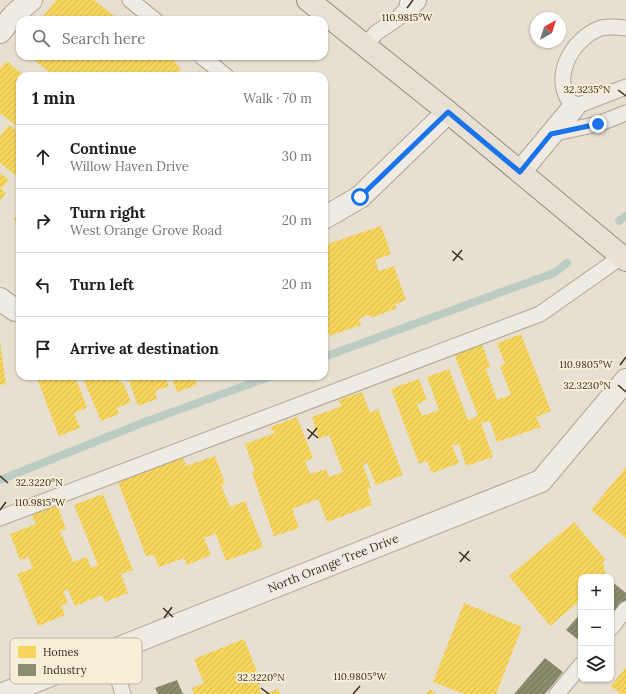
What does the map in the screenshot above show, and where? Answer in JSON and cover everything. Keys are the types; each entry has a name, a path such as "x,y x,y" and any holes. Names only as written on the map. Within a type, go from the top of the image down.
{"main road":[{"path":"308,0 328,16"},
{"path":"328,16 448,112 624,259"}],"street":[{"path":"0,32 14,15 31,0"},
{"path":"520,172 574,107"},
{"path":"328,216 360,197 448,112"},
{"path":"0,299 16,310"},
{"name":"North Orange Tree Drive","path":"142,639 541,481 626,380"},
{"name":"North Orange Tree Drive","path":"3,694 28,684"}],"lane":[{"path":"130,0 151,16"},
{"path":"365,46 376,33 398,18 413,2"},
{"path":"626,28 603,28 592,32 583,40 568,59 563,73 563,88 569,101 574,107 626,87"},
{"path":"205,60 221,72"},
{"path":"551,134 598,124 626,113"},
{"path":"0,518 540,314 624,259"},
{"path":"614,624 626,609"},
{"path":"558,694 578,669"},
{"path":"120,684 123,694"}],"building: Homes":[{"path":"56,0 94,0 115,16 43,16"},
{"path":"34,60 174,60 181,69 179,72 49,72"},
{"path":"6,61 20,72 16,72 16,126 0,113 0,69"},
{"path":"9,125 16,130 16,176 0,163 0,136"},
{"path":"0,173 9,180 1,189 6,193 0,201"},
{"path":"381,226 391,254 375,260 379,271 394,266 406,300 395,304 397,308 371,318 369,315 359,319 361,325 329,336 328,244"},
{"path":"521,334 551,411 536,417 541,427 497,442 490,421 481,423 493,457 466,466 459,444 452,446 459,463 432,473 427,461 419,464 391,389 419,379 427,400 417,404 422,416 439,410 427,377 449,369 468,420 478,416 453,351 481,342 490,367 486,369 497,400 511,395 500,366 505,364 497,343"},
{"path":"0,342 6,384 0,385"},
{"path":"38,380 76,380 87,408 74,413 80,428 59,436"},
{"path":"84,380 119,380 120,383 123,382 131,402 117,408 119,414 101,421"},
{"path":"128,380 167,380 169,386 155,391 157,399 138,406"},
{"path":"172,380 195,380 197,385 177,392"},
{"path":"362,392 370,413 378,409 403,475 376,485 367,463 363,465 371,488 367,489 372,505 327,522 318,499 292,509 299,528 274,536 252,473 255,472 245,444 275,433 270,427 297,417 313,458 305,461 310,474 326,469 329,477 343,472 329,435 319,439 312,417 342,406 338,400"},
{"path":"182,454 186,466 215,456 225,483 221,485 230,507 245,501 263,547 226,561 216,534 204,538 211,555 187,565 184,558 159,567 154,555 146,556 117,479"},
{"path":"626,467 626,538 591,510"},
{"path":"103,494 133,570 121,574 128,593 105,602 102,595 75,606 68,590 63,591 68,603 61,606 65,615 38,626 17,574 33,568 28,557 20,560 10,534 36,524 30,512 56,502 66,529 60,531 73,562 87,557 91,568 98,565 74,505"},
{"path":"574,522 605,559 603,562 605,574 578,574 578,603 550,626 509,576"},
{"path":"464,603 522,627 496,694 464,694 433,682"},
{"path":"244,639 262,684 258,685 262,694 194,694 192,688 204,683 194,659"},
{"path":"626,667 626,694 621,694 611,686"},
{"path":"278,689 280,694 265,694"},
{"path":"430,689 436,694 426,694"}],"building: Industry":[{"path":"614,583 626,593 626,602 614,616"},
{"path":"578,616 578,640 566,630"},
{"path":"545,658 563,672 545,694 514,694"},
{"path":"177,680 183,694 158,694 155,688"}],"waterway":[{"path":"619,221 626,216"},
{"path":"328,356 554,273 567,263"},
{"path":"0,480 142,423 261,380"}],"route":[{"path":"360,197 448,112 520,172 551,134 598,124"}]}
